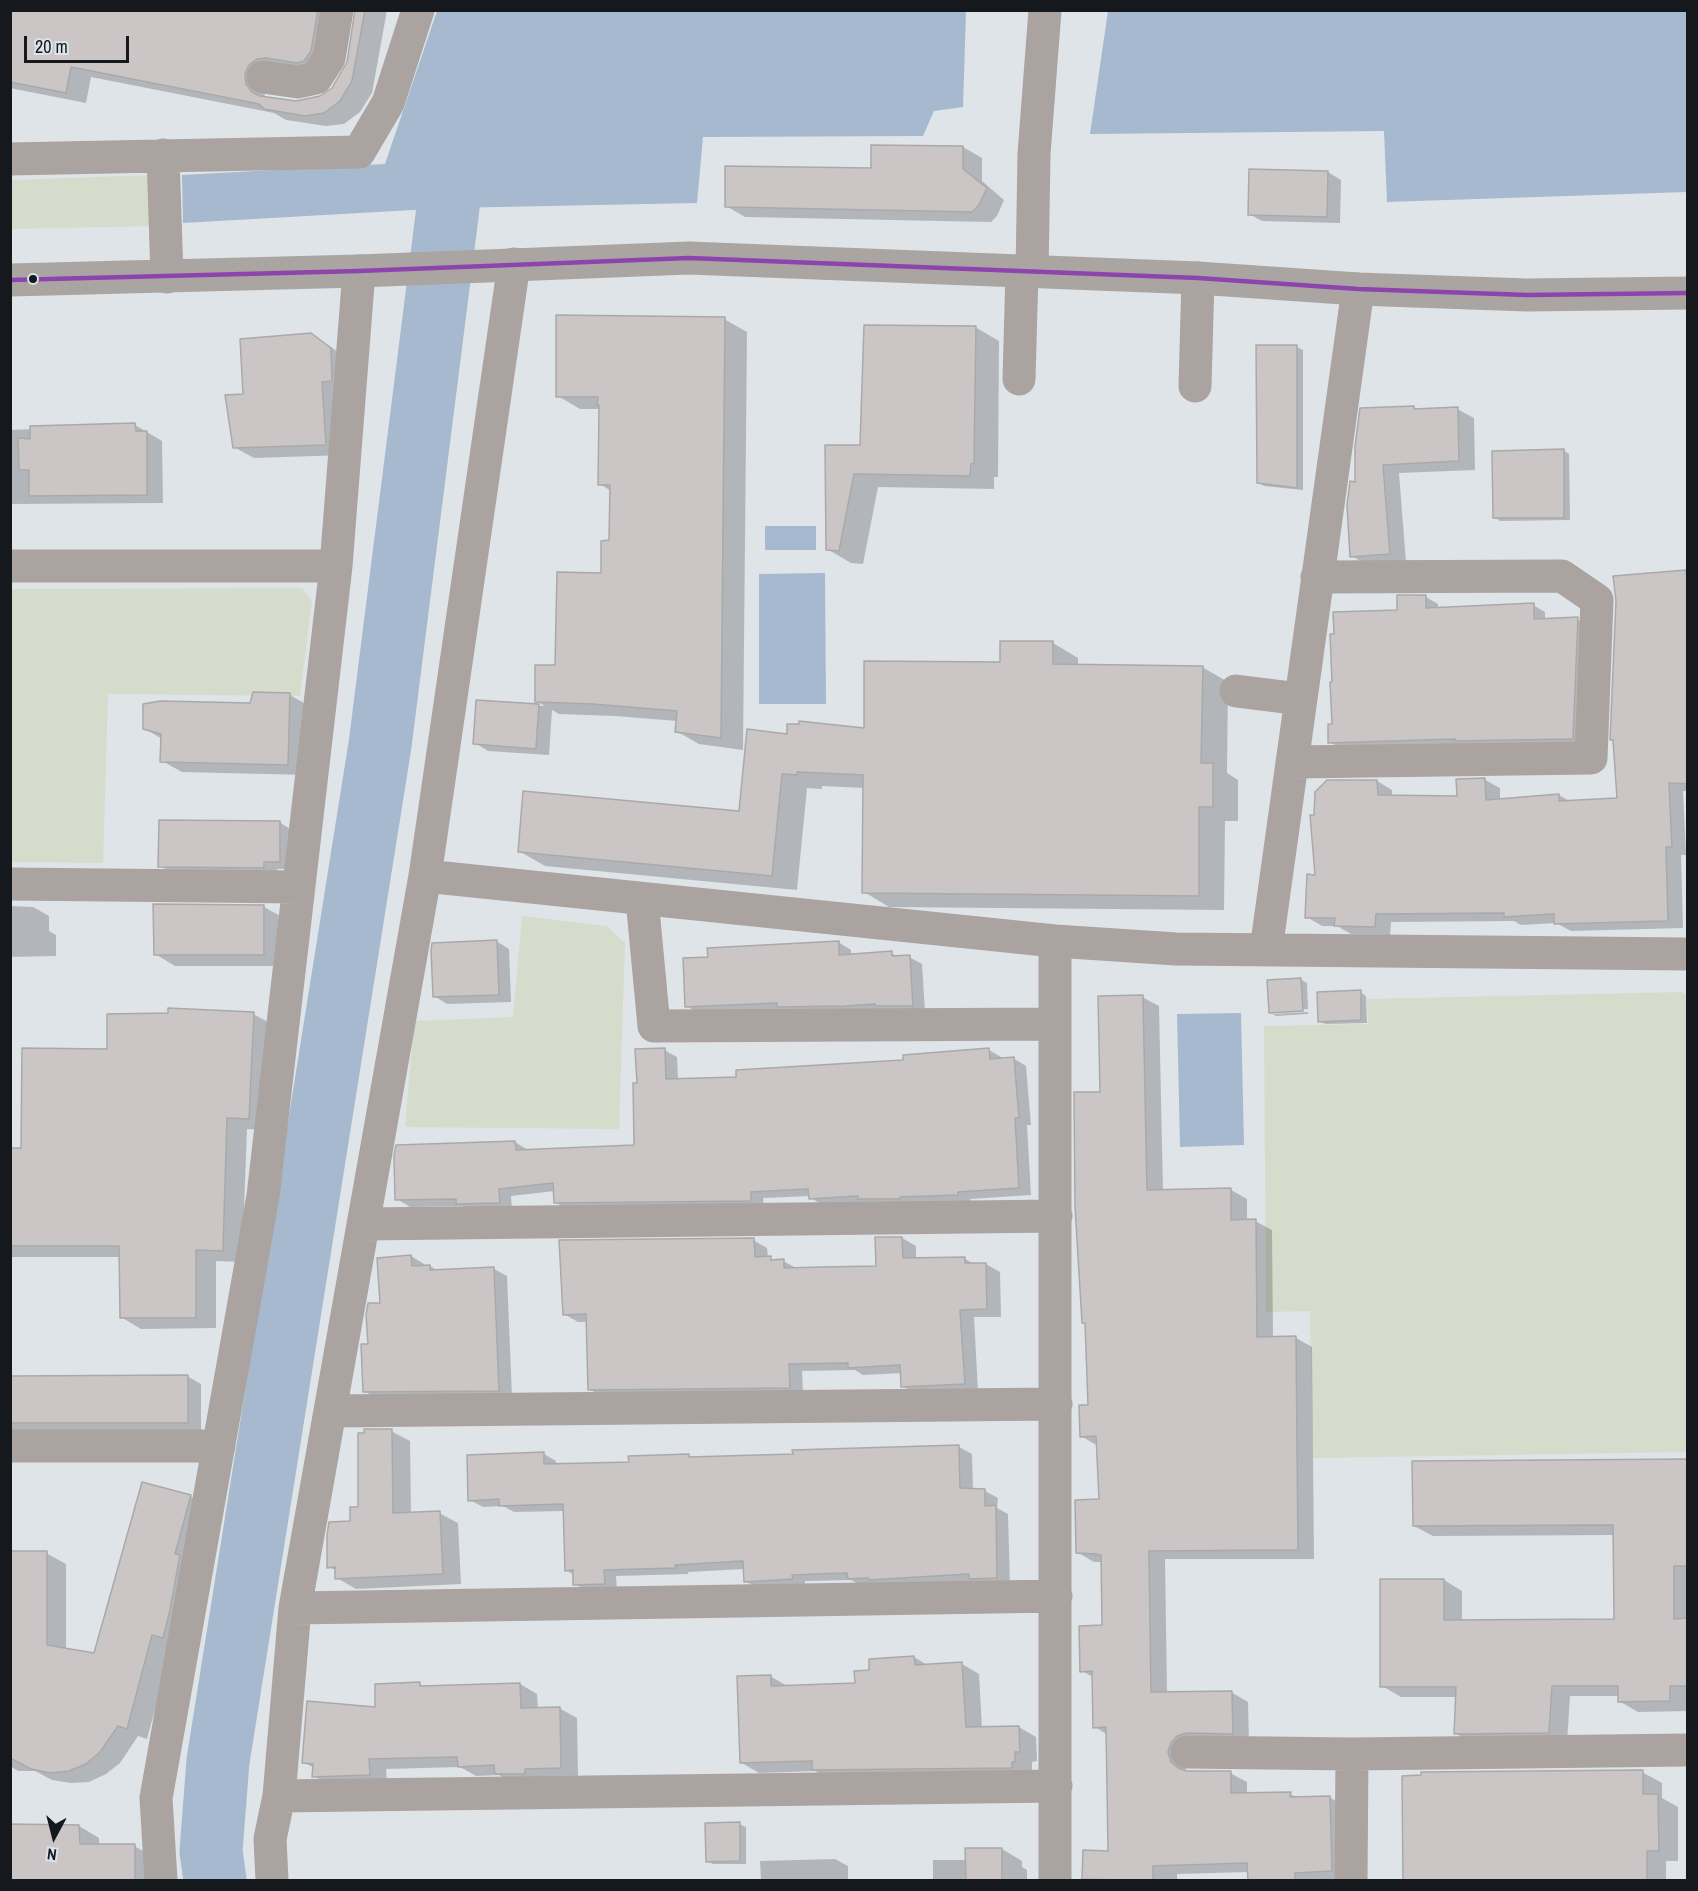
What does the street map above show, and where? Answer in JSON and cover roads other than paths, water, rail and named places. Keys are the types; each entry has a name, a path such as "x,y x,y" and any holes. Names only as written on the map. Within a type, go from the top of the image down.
{"main road":[{"path":"10,280 370,271 689,258 1198,278 1358,289 1527,295 1688,293"}],"street":[{"path":"263,77 298,82 316,78 328,58 337,10"},
{"path":"10,159 164,164 224,156 359,152 388,103 418,10"},
{"path":"1019,380 1045,10"},
{"path":"164,164 167,277"},
{"path":"272,1881 270,1839 279,1796 295,1608 424,876 514,264"},
{"path":"161,1881 156,1798 263,1196 370,271"},
{"path":"1194,386 1198,278"},
{"path":"1266,950 1358,289"},
{"path":"10,566 336,566"},
{"path":"1292,762 1591,758 1597,600 1562,576 1317,577"},
{"path":"1236,691 1300,699"},
{"path":"424,876 1055,941 1176,949 1688,954"},
{"path":"10,885 299,887"},
{"path":"642,899 654,1026 1055,1024"},
{"path":"1055,941 1055,1881"},
{"path":"363,1224 1056,1216"},
{"path":"331,1411 1056,1404"},
{"path":"10,1446 219,1446"},
{"path":"295,1608 1056,1596"},
{"path":"1187,1752 1352,1754 1688,1750"},
{"path":"1351,1881 1352,1754"},
{"path":"279,1796 1056,1786"}],"water":[{"path":"437,11 966,11 963,107 934,111 923,136 703,137 697,203 448,208 183,223 182,175 385,164"},
{"path":"1108,11 1687,11 1687,192 1387,202 1384,131 1090,134"},
{"path":"765,526 816,526 816,550 765,550"},
{"path":"825,573 826,704 759,704 759,574"},
{"path":"1241,1013 1244,1145 1180,1147 1177,1014"}],"waterway":[{"path":"215,1880 211,1851 218,1761 380,745 448,208"}]}
